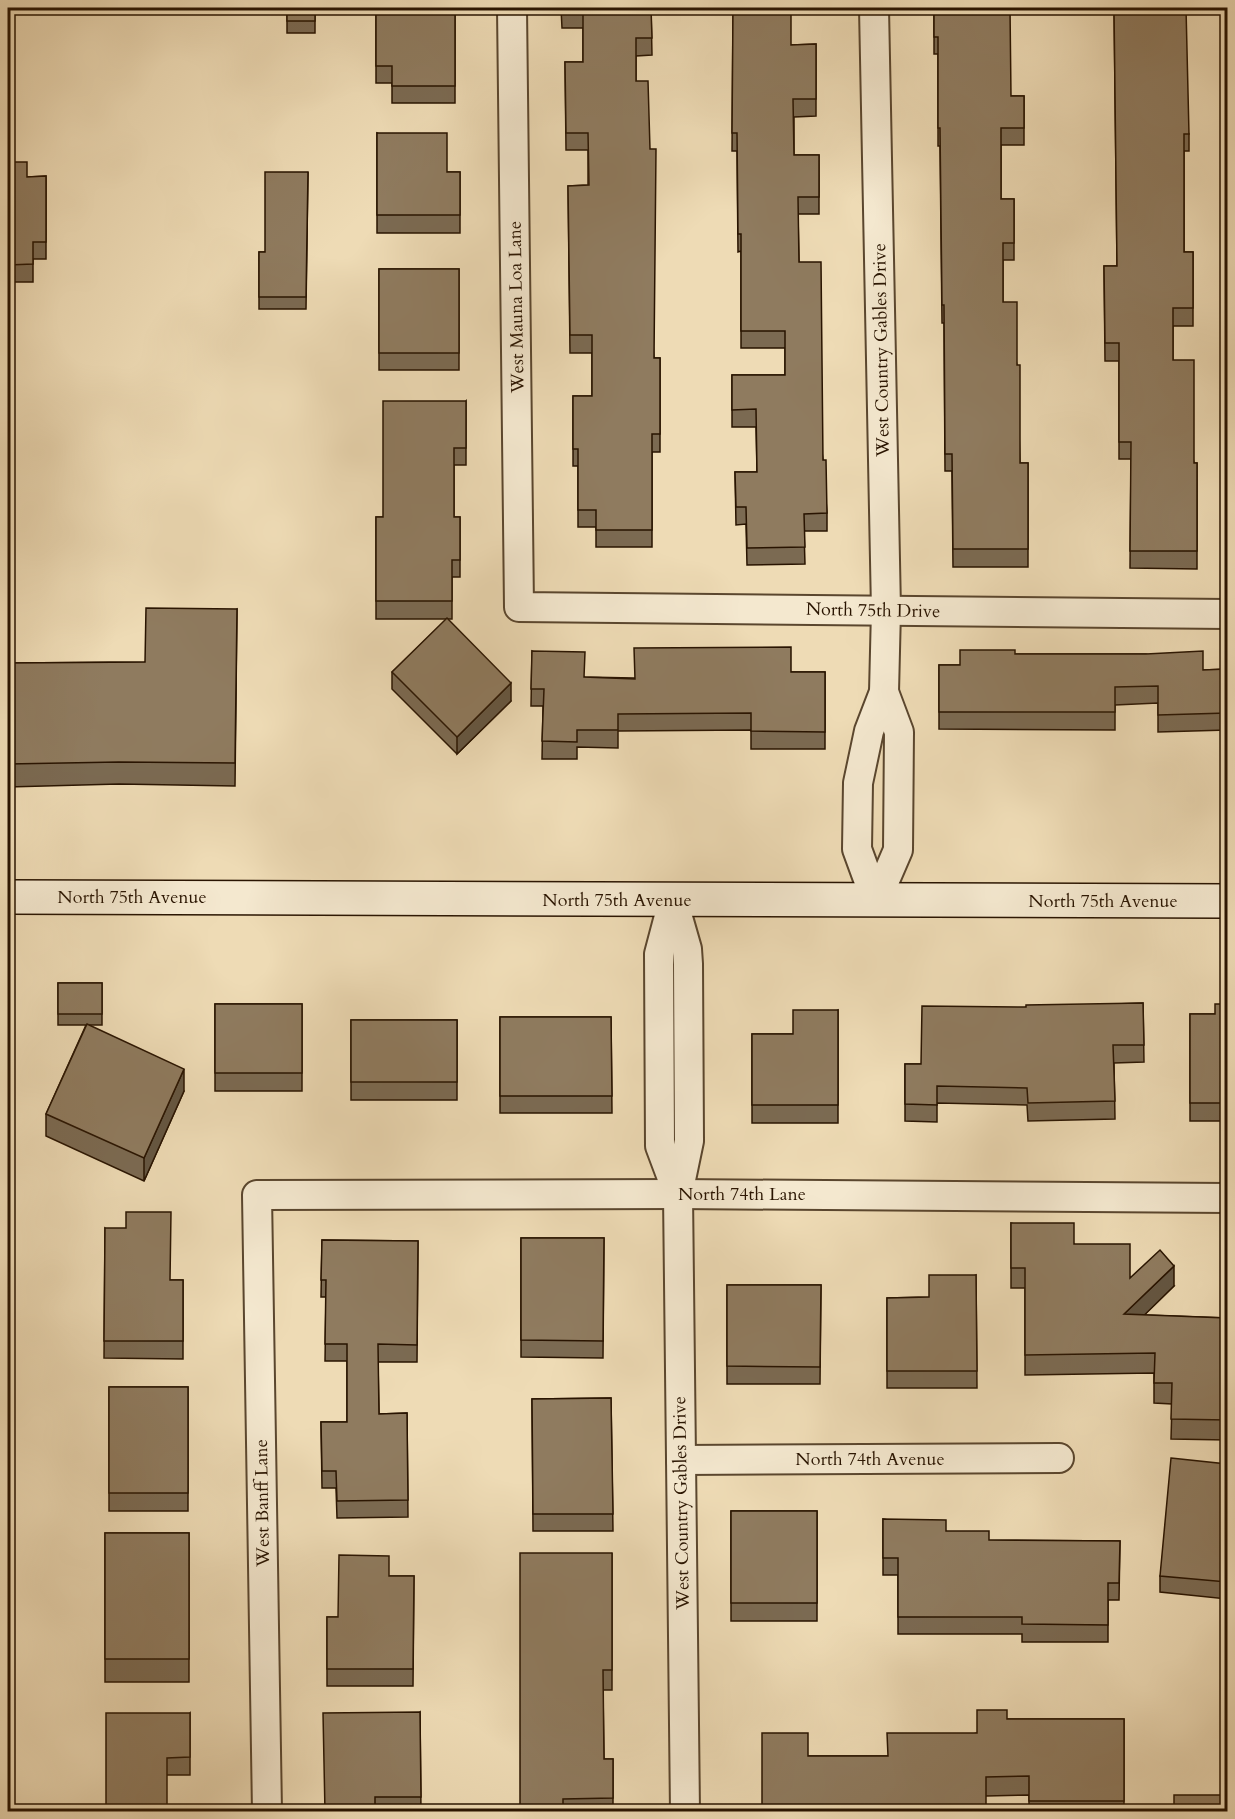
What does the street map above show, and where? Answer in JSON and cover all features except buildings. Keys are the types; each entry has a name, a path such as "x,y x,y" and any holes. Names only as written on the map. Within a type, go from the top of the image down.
{"main road":[{"name":"North 75th Avenue","path":"8,897 1227,901"}],"street":[{"name":"West Mauna Loa Lane","path":"512,8 519,607"},
{"name":"West Country Gables Drive","path":"874,8 886,610 884,692 868,731 858,783 857,849 876,901"},
{"name":"North 75th Drive","path":"519,607 1227,614"},
{"name":"West Country Gables Drive","path":"876,901 898,850 899,732 884,692"},
{"name":"West Country Gables Drive","path":"673,900 687,949 688,964 689,1142 678,1194 685,1812"},
{"name":"North 74th Lane","path":"257,1195 678,1194 1227,1198"},
{"name":"West Banff Lane","path":"257,1195 267,1812"},
{"name":"North 74th Avenue","path":"681,1460 1059,1458"}]}
